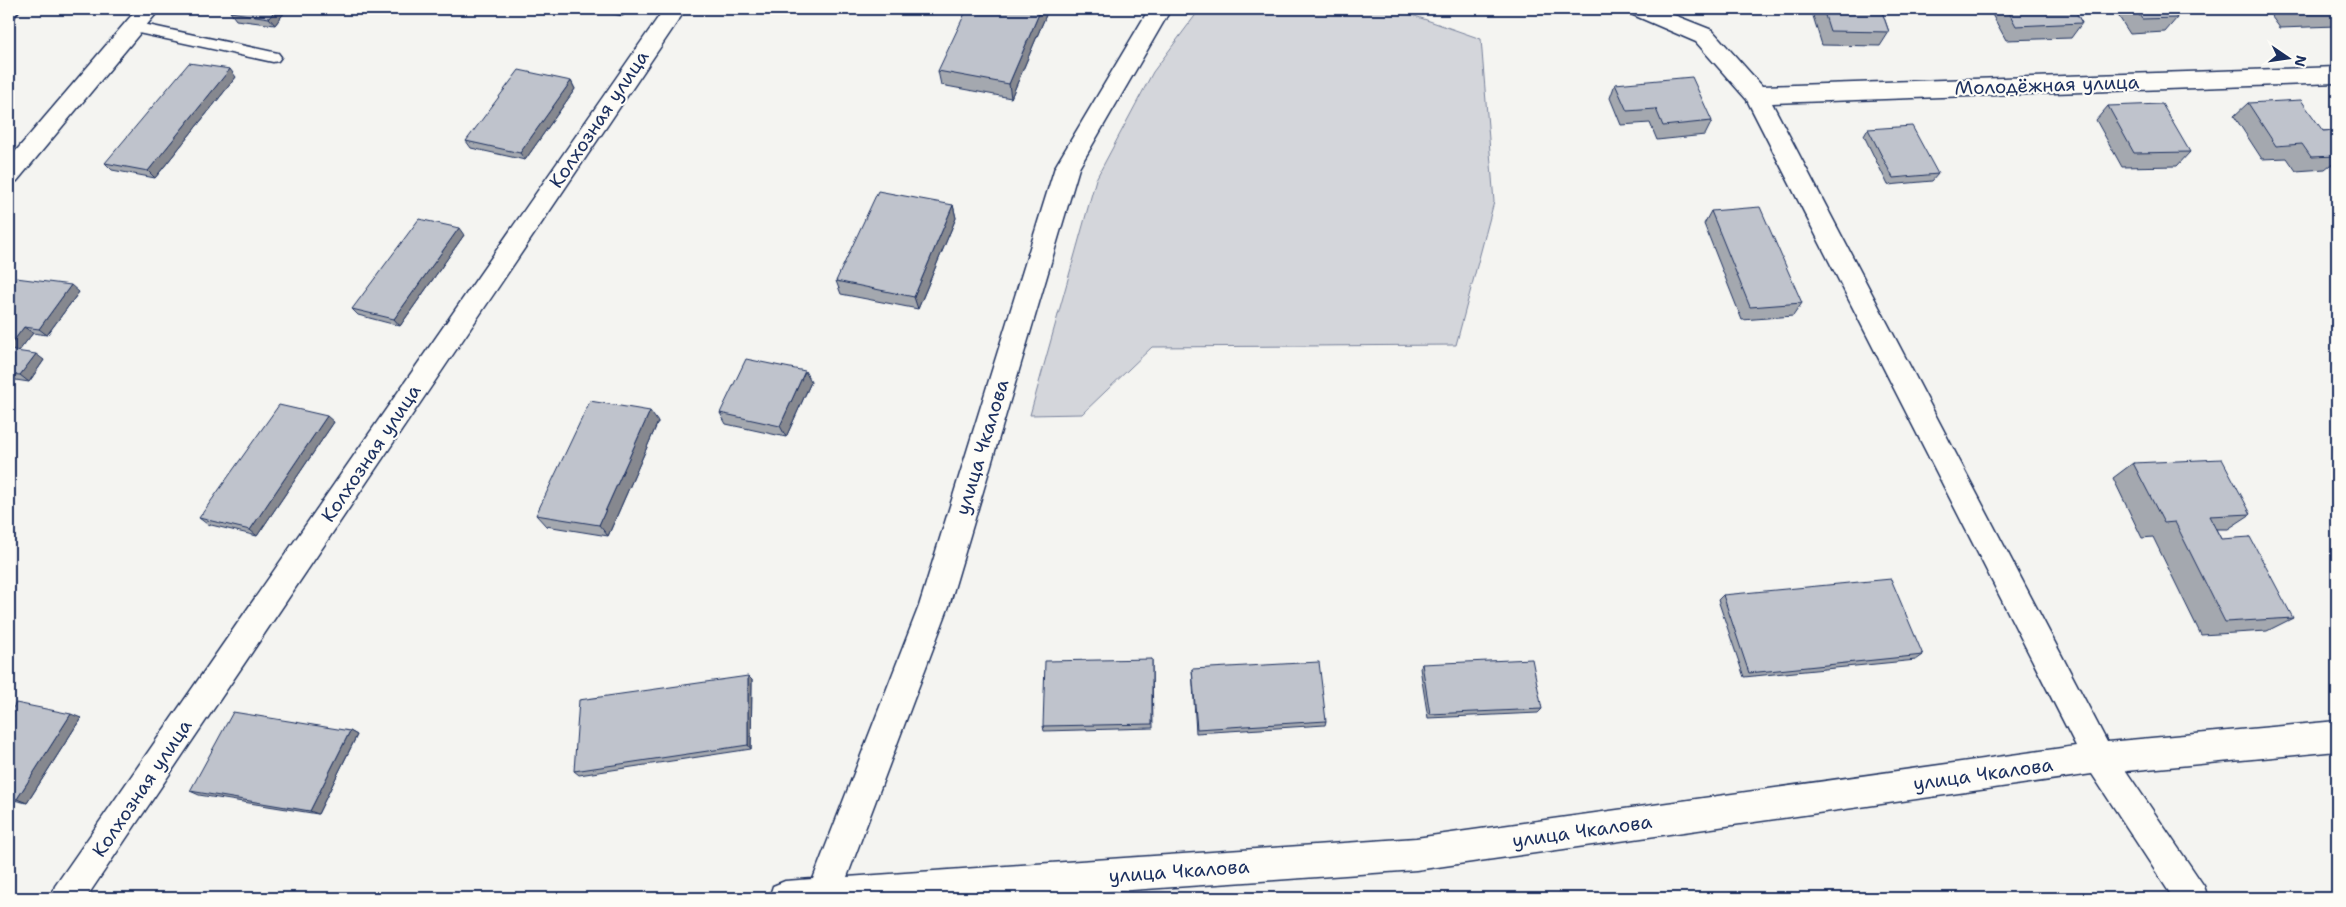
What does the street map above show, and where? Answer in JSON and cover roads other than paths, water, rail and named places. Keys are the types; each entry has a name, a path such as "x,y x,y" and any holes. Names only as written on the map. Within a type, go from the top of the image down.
{"street":[{"path":"9,175 149,9"},
{"name":"Колхозная улица","path":"67,898 675,9"},
{"name":"улица Чкалова","path":"824,895 934,606 1067,167 1160,9"},
{"path":"1639,9 1704,36 1756,95 2099,758 2192,898"},
{"name":"Молодёжная улица","path":"1756,95 2337,74"},
{"name":"улица Чкалова","path":"785,898 1416,854 2099,758 2337,736"}],"lane":[{"path":"9,13 13,9"},
{"path":"134,27 273,57"}]}
